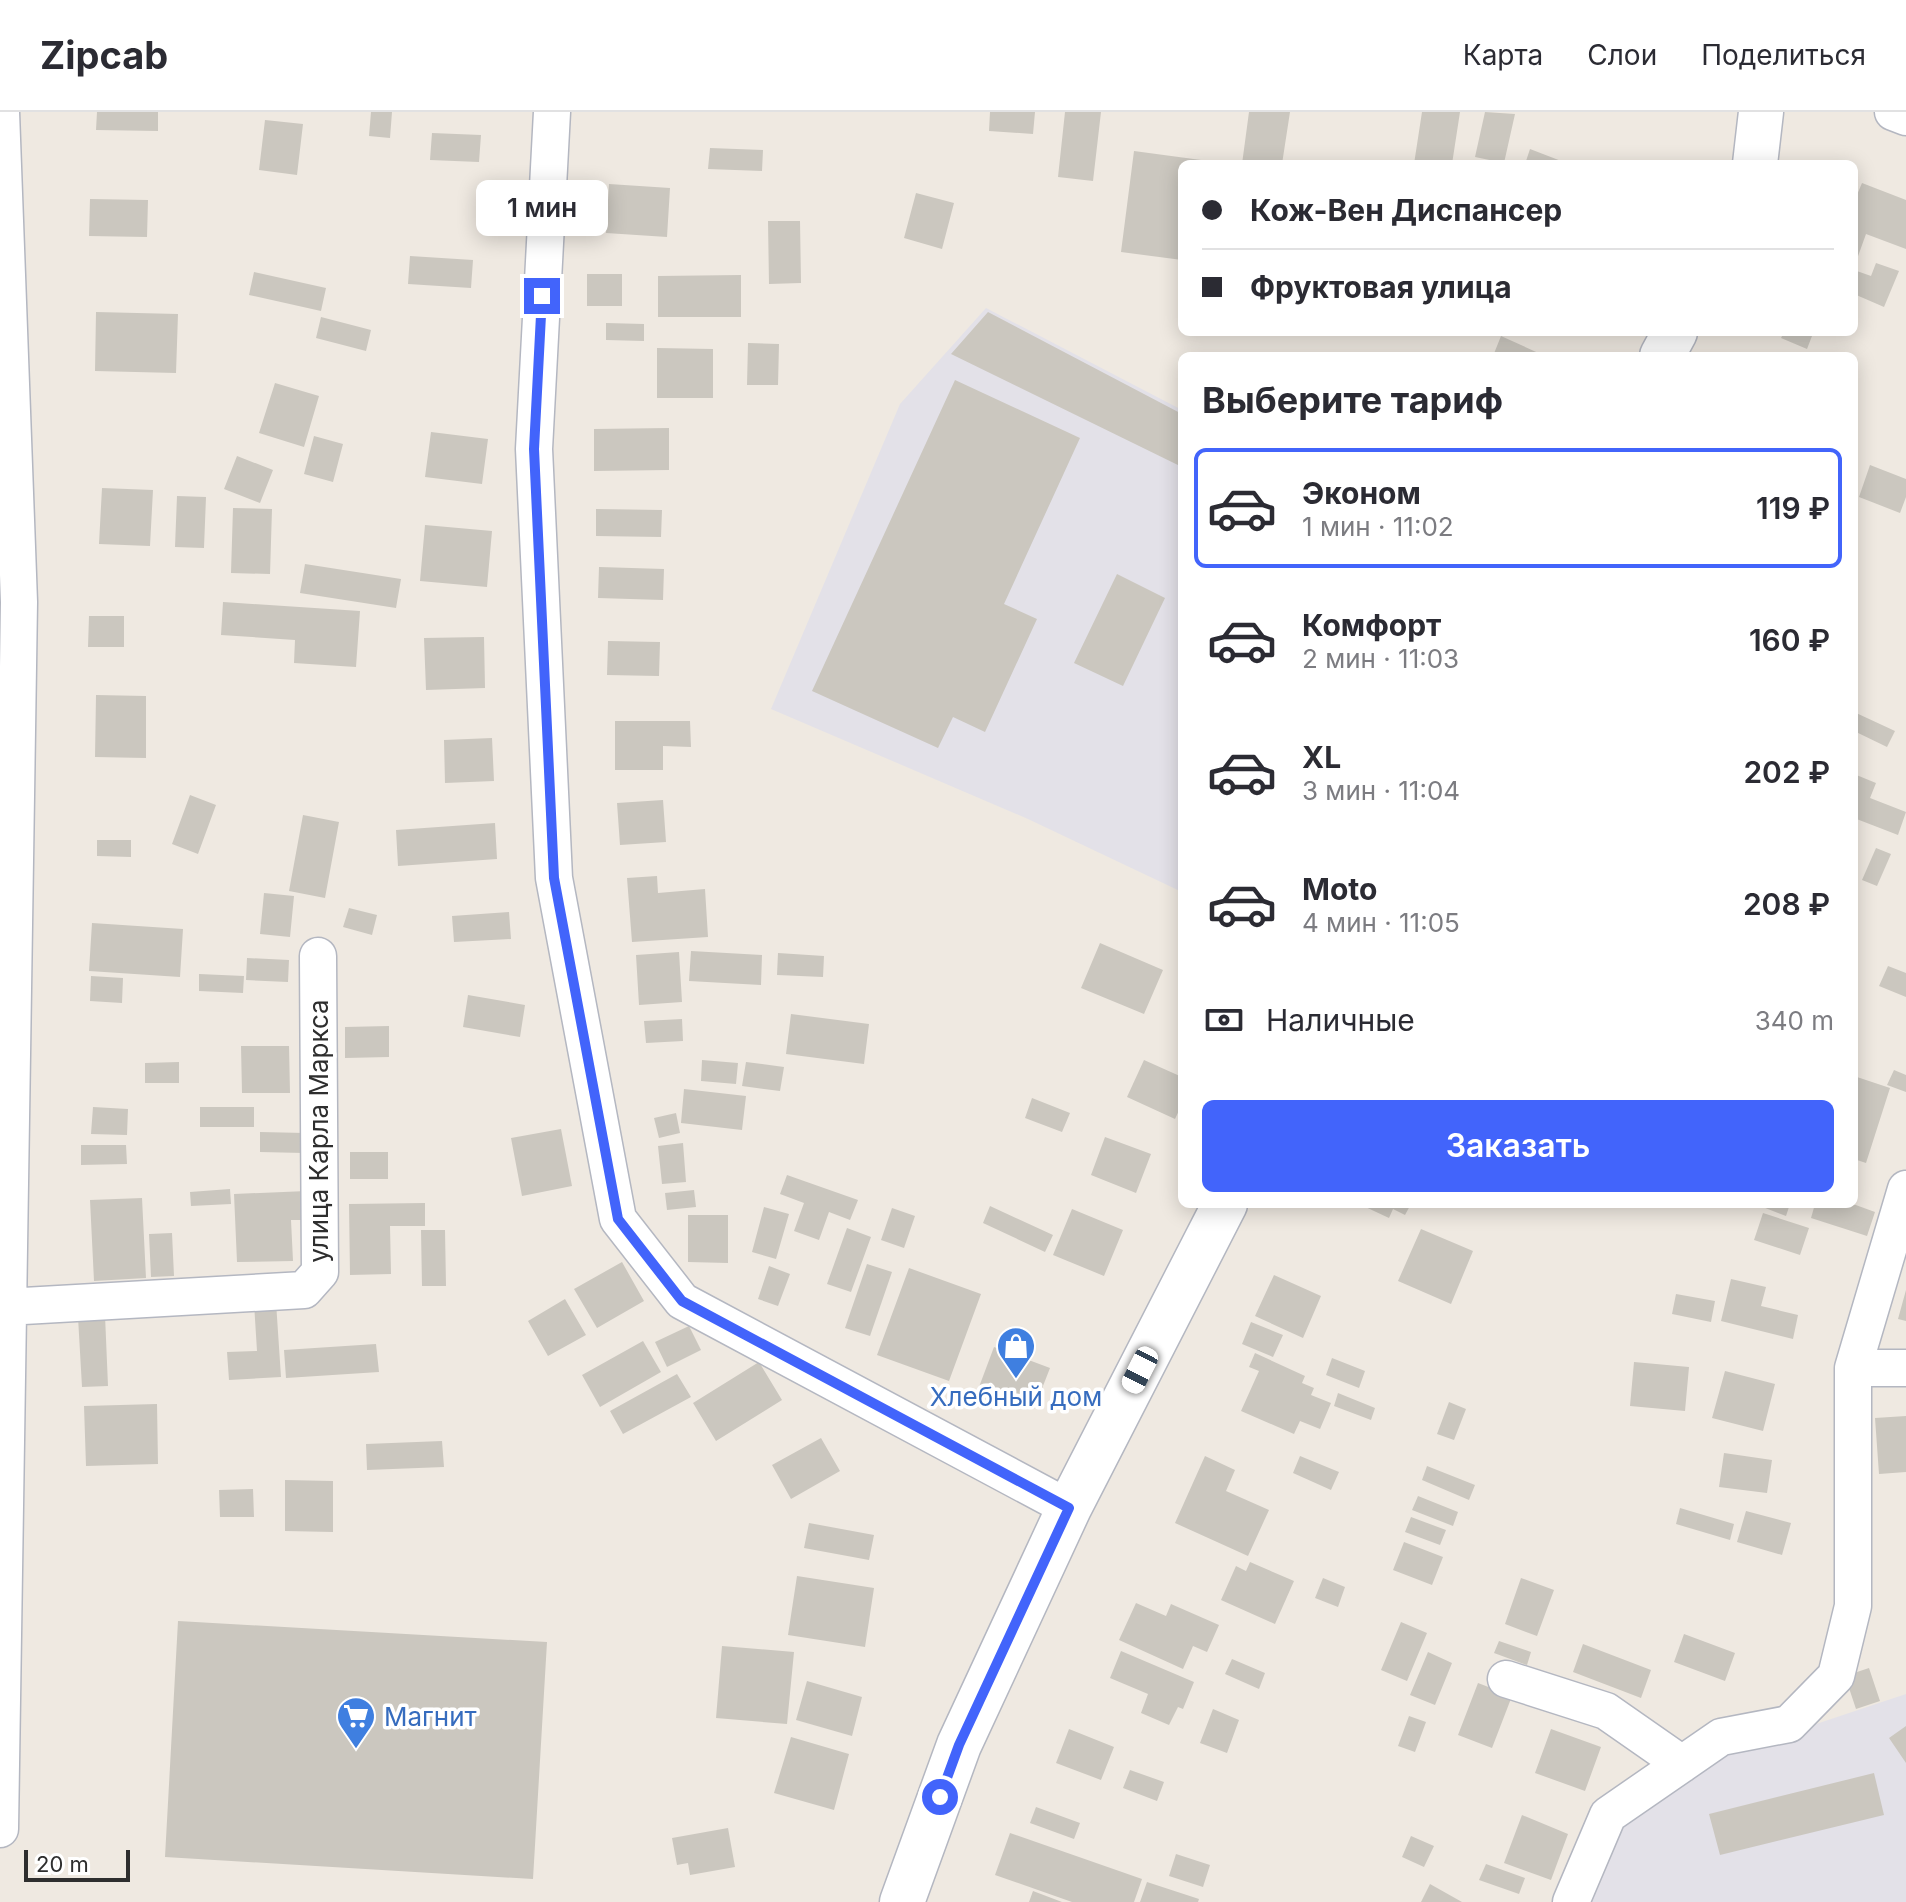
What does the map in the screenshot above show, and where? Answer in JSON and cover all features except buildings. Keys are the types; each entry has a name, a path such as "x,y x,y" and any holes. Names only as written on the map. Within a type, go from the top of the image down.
{"street":[{"path":"0,1829 10,603 1,112"},
{"path":"552,112 534,449 554,878 618,1219 682,1301 1069,1508"},
{"path":"1755,160 1761,112"},
{"path":"1893,112 1906,117"},
{"name":"улица Карла Маркса","path":"6,1307 304,1290 320,1272 318,956"},
{"path":"1571,1902 1608,1815 1721,1737 1789,1724 1836,1676 1853,1606 1853,1368 1906,1189"},
{"path":"902,1902 959,1745 1069,1508 1223,1208"},
{"path":"1853,1368 1906,1368"},
{"path":"1506,1679 1606,1711 1682,1764"}],"shaded area":[{"path":"986,308 1178,408 1178,890 1028,819 771,709 900,404"},
{"path":"1906,1694 1906,1902 1586,1902 1620,1823 1723,1755"}],"place":[{"name":"Хлебный дом","path":"1016,1380"},
{"name":"Магнит","path":"356,1750"}],"route":[{"path":"542,296 534,449 554,878 618,1219 682,1301 1069,1508 959,1745 940,1797"}]}
